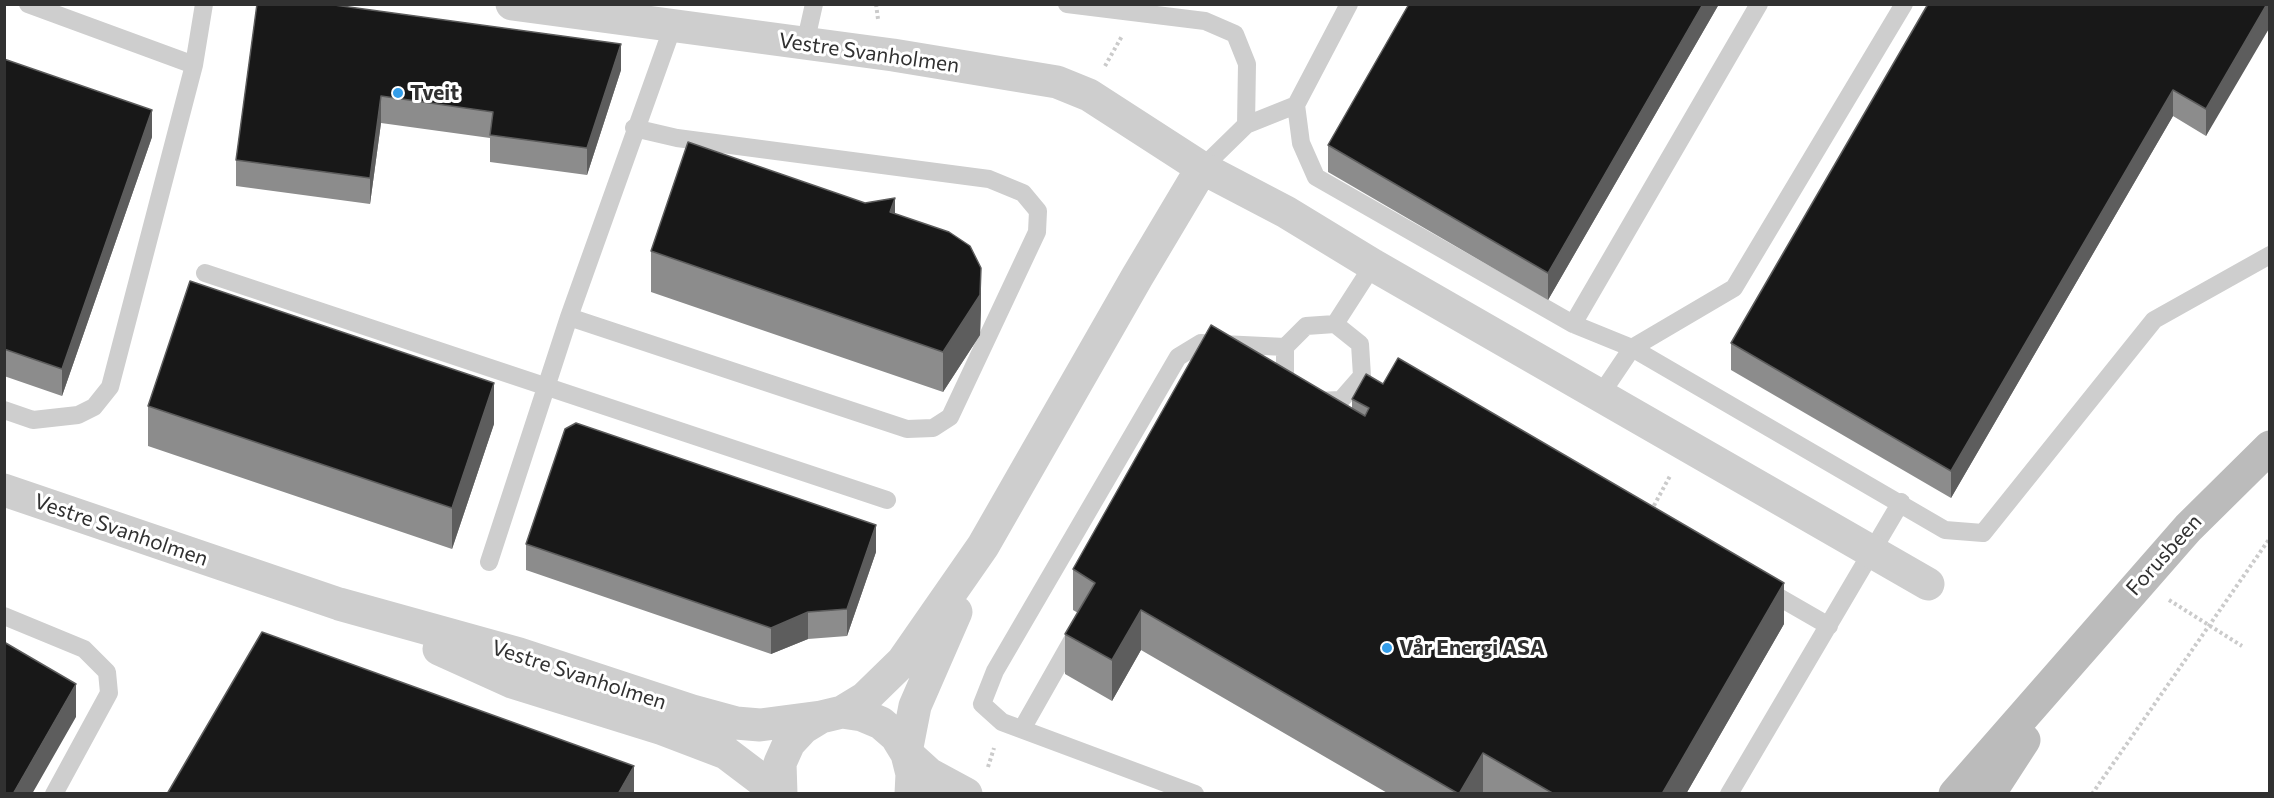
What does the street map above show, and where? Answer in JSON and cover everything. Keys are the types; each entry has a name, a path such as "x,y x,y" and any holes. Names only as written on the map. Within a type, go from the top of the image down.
{"main road":[{"name":"Forusbeen","path":"1955,794 2066,670 2143,578 2270,447"},
{"name":"Forusbeen","path":"1989,794 2066,670"}],"street":[{"name":"Vestre Svanholmen","path":"512,4 893,55 1057,82 1089,95 1203,168 1286,212 1373,265 1928,584"},
{"path":"781,794 778,784 780,763 789,743 803,728 865,698 903,661 983,546 1131,287 1203,168"},
{"name":"Vestre Svanholmen","path":"4,490 339,604 519,654 736,723 760,725 831,715"},
{"path":"911,794 912,774 907,753 915,706 983,546"},
{"name":"Vestre Svanholmen","path":"339,604 512,682 663,729 726,753 763,781 774,794"},
{"path":"831,715 862,714 881,723 896,736 907,753 928,774 966,794"}],"lane":[{"path":"28,4 194,65"},
{"path":"4,410 33,420 78,415 94,407 110,387 194,65 204,4"},
{"path":"805,44 814,4"},
{"path":"1067,4 1205,21 1235,34 1247,64 1246,125"},
{"path":"1349,4 1296,105 1301,143 1316,177 1573,324 1632,348 1901,502 1945,530 1983,533 2154,320 2270,255"},
{"path":"1573,324 1759,4"},
{"path":"1601,394 1632,348 1734,288 1904,4"},
{"path":"489,562 569,317 672,26"},
{"path":"1203,168 1246,125 1296,105"},
{"path":"569,317 907,429 933,428 950,417 1037,232 1038,211 1023,193 989,179 677,138 634,128"},
{"path":"1335,324 1373,265"},
{"path":"205,273 887,500"},
{"path":"1335,324 1360,344 1362,376 1341,400 1308,402 1285,379 1285,347 1306,326 1335,324"},
{"path":"1195,794 1002,722 982,704 995,671 1178,357 1201,343 1285,347"},
{"path":"1729,794 1901,502"},
{"path":"1746,578 1829,626"},
{"path":"4,616 84,649 107,672 109,693 54,794"},
{"path":"1022,729 1080,627"}],"path":[{"path":"1100,74 1121,41 1127,12"},
{"path":"1646,519 1671,474"},
{"path":"2092,794 2270,538"},
{"path":"2143,578 2158,592 2242,646"},
{"path":"987,768 995,746"}],"building":[{"path":"257,4 327,4 621,44 587,148 490,135 493,112 381,96 370,178 236,160"},
{"path":"1409,4 1703,4 1548,273 1328,145"},
{"path":"1928,4 2267,4 2206,109 2173,90 1951,471 1731,343"},
{"path":"4,59 152,110 62,369 4,349"},
{"path":"688,142 865,203 895,198 890,212 949,232 970,246 981,268 980,295 943,352 651,251"},
{"path":"190,281 494,383 452,508 148,406"},
{"path":"1211,325 1365,416 1369,408 1352,399 1366,374 1383,384 1398,358 1784,583 1662,794 1554,794 1483,753 1459,794 1141,610 1112,660 1065,634 1095,583 1073,569"},
{"path":"576,423 876,525 847,609 808,612 771,628 526,544 565,429"},
{"path":"262,632 634,766 618,794 167,794"},
{"path":"4,642 76,684 13,794 4,794"}],"place":[{"name":"Tveit","path":"398,93"},
{"name":"Vår Energi ASA","path":"1387,648"}]}
